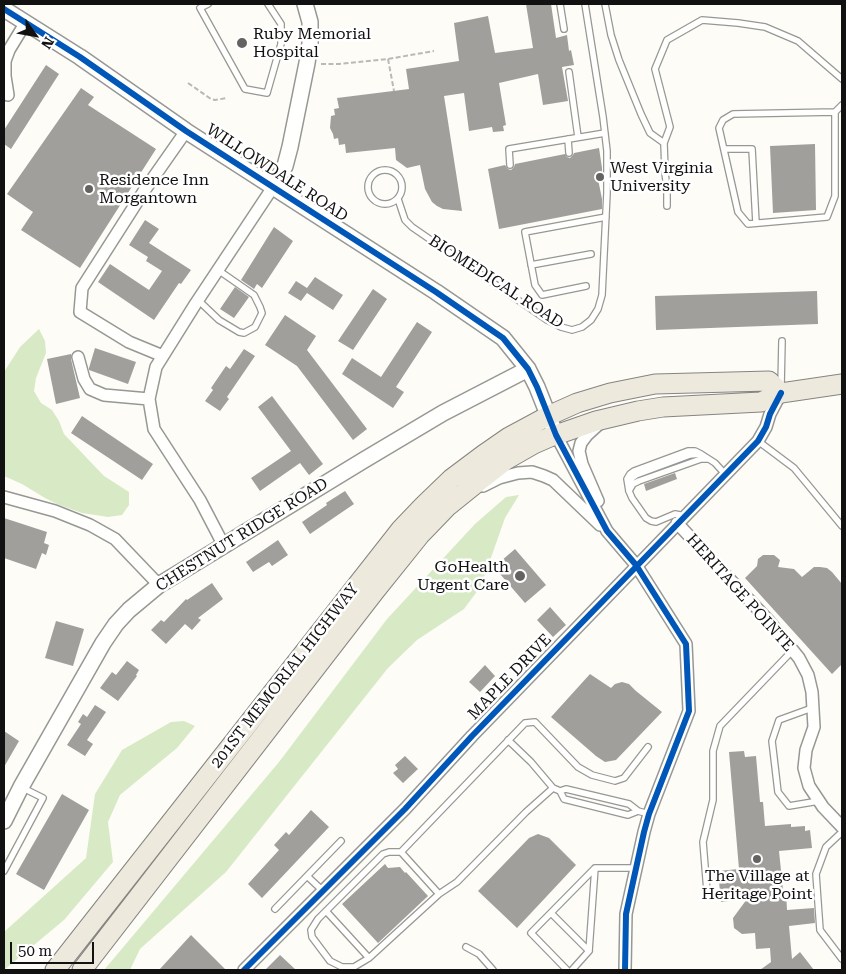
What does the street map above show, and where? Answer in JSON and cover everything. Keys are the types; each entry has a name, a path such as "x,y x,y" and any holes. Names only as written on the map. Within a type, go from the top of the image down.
{"main road":[{"path":"548,416 577,403 610,393 655,384 769,380 781,393"},
{"path":"556,435 596,421 638,411 663,407 760,402 781,393 842,384"},
{"name":"201ST MEMORIAL HIGHWAY","path":"55,970 401,529 452,479 483,455 509,437 548,416"},
{"name":"201ST MEMORIAL HIGHWAY","path":"82,970 374,591 420,535 448,506 506,460 534,444 556,435"}],"street":[{"path":"224,546 200,500 154,429 149,399 156,367 198,300 273,188 285,166 310,43 310,22 305,4"},
{"name":"WILLOWDALE ROAD","path":"4,9 80,57 186,131 436,292 503,338 528,369"},
{"path":"8,95 5,62 9,50 26,22"},
{"path":"163,356 129,342 80,312 81,296 82,288 113,239 186,131"},
{"path":"78,357 84,379 90,389 104,395 149,399"},
{"path":"528,369 556,435 607,531"},
{"name":"CHESTNUT RIDGE ROAD","path":"4,821 21,787 103,643 116,624 129,610 159,585 442,413 528,369"},
{"name":"MAPLE DRIVE","path":"244,970 405,809 472,736 636,565 758,441 781,393"},
{"path":"607,531 600,504 582,464 579,451 581,443 587,435 608,418"},
{"path":"448,506 499,478 518,473 532,472 553,480 607,531 636,565 686,644 690,711 643,813 644,832 626,914 625,970"},
{"path":"4,497 58,512 90,525 115,539 159,585"},
{"name":"HERITAGE POINTE","path":"681,520 793,650 808,675 812,692 814,727 806,750 804,768 809,786 819,801 842,827"}],"lane":[{"path":"208,4 199,6 245,89 267,93 281,44 281,24 268,4"},
{"path":"560,4 564,29"},
{"name":"BIOMEDICAL ROAD","path":"398,199 405,220 412,227 547,320 572,330 582,327 591,320 598,309 602,295 607,150 585,4"},
{"path":"605,4 618,60 650,133 664,143"},
{"path":"667,206 664,143 670,127 655,69 667,40 702,20 765,27 798,40 842,79"},
{"path":"569,72 578,137"},
{"path":"835,112 835,196 827,217 748,224 738,212 719,128 723,120 733,114 835,112 842,105"},
{"path":"510,164 508,149 605,133"},
{"path":"568,139 570,153"},
{"path":"724,149 752,149 756,223"},
{"path":"384,170 390,170 400,177 402,188 398,199 382,205 372,200 368,189 370,178 378,171 384,170"},
{"path":"586,286 542,295 535,285 525,232 606,218"},
{"path":"531,265 591,254"},
{"path":"198,300 219,320 239,332 244,333 255,327 262,313 254,295 218,270"},
{"path":"781,393 782,341"},
{"path":"758,441 794,468 842,526"},
{"path":"681,520 675,514 656,522 646,518 628,489 629,482 636,475 690,455 701,454 718,465 725,474"},
{"path":"628,489 639,481 701,458 709,459"},
{"path":"707,891 703,842 713,800 713,751 720,726 793,650"},
{"path":"812,708 779,720 772,740 778,792 789,806 819,801"},
{"path":"553,788 526,812 457,882 440,894 369,958 354,967 342,967 330,961 312,937 311,930 318,919 383,854 401,852 525,723 535,722 578,767 592,775 615,781 624,778 648,747"},
{"path":"508,740 531,762 553,788 560,791 564,798 628,815 643,813"},
{"path":"4,871 43,798 21,787"},
{"path":"560,791 566,789 629,804 643,813"},
{"path":"842,832 826,847 816,874 820,930 842,959"},
{"path":"275,910 341,841"},
{"path":"401,852 440,894"},
{"path":"567,970 532,933 594,868 636,868"},
{"path":"572,970 589,951 594,868"},
{"path":"307,876 323,891"},
{"path":"326,911 369,958"},
{"path":"551,913 589,951"},
{"path":"466,947 479,954 493,970"}],"path":[{"path":"316,64 339,64 388,59 434,51"},
{"path":"388,59 394,91"},
{"path":"188,83 211,99 226,98"}],"green space":[{"path":"39,329 45,341 46,353 36,378 34,391 41,403 52,410 64,434 104,476 129,492 129,505 122,515 108,517 82,513 57,504 4,476 4,372 20,347"},
{"path":"519,495 505,518 481,586 464,609 417,640 388,668 226,872 140,949 130,970 104,970 279,762 387,619 475,524 506,497"},
{"path":"184,721 195,726 177,748 120,795 108,822 113,862 64,920 4,970 4,932 86,858 95,794 122,750 171,722"}],"building":[{"path":"526,4 551,4 556,38 567,35 569,51 571,50 574,65 562,67 568,101 543,105 538,74 499,83 506,125 503,126 504,131 493,132 492,127 469,131 464,93 444,96 462,211 443,209 432,202 425,189 420,165 407,168 396,160 395,148 346,153 345,144 339,145 338,138 334,139 330,128 331,116 335,115 334,109 339,108 337,98 409,89 406,69 459,61 454,23 488,16 495,53 533,48"},
{"path":"46,65 59,74 11,149 4,144 4,130"},
{"name":"Residence Inn Morgantown","path":"81,88 94,97 88,105 156,149 80,268 21,230 33,212 7,194"},
{"path":"815,144 816,210 773,213 770,146"},
{"path":"599,148 602,178 598,179 602,209 499,229 488,169 505,165 511,170 515,164 565,154 570,158 574,153"},
{"path":"145,220 159,229 149,243 191,270 181,284 179,283 154,320 98,282 110,264 149,290 162,271 146,261 148,257 129,245"},
{"path":"274,227 293,241 262,288 257,284 254,289 241,280"},
{"path":"315,277 343,295 333,310 307,293 301,301 288,293 296,281 307,288"},
{"path":"235,287 249,297 234,318 220,309"},
{"path":"373,289 387,299 353,350 338,341"},
{"path":"817,291 818,324 656,330 655,296"},
{"path":"285,315 316,336 307,350 367,429 353,440 297,366 265,345"},
{"path":"417,322 432,332 396,387 404,392 393,408 342,374 352,358 381,377"},
{"path":"95,348 136,362 128,384 89,370"},
{"path":"244,349 255,356 227,397 229,399 220,411 205,401 213,390 211,388 226,366 230,369"},
{"path":"71,354 80,398 56,404 47,359"},
{"path":"272,396 323,464 309,475 300,463 260,491 251,478 291,451 258,407"},
{"path":"82,416 153,464 142,480 71,433"},
{"path":"675,473 677,479 646,491 644,484"},
{"path":"345,491 354,504 310,534 302,522"},
{"path":"4,518 47,532 44,543 49,545 46,555 42,553 36,569 4,558"},
{"path":"278,540 288,555 272,566 269,562 253,572 246,562"},
{"name":"GoHealth Urgent Care","path":"515,549 546,585 525,603 494,567"},
{"path":"763,555 774,555 780,560 778,567 794,569 802,577 814,567 827,568 842,584 842,664 832,674 745,578 757,566 758,559"},
{"path":"212,583 223,599 198,618 201,620 192,630 185,624 166,644 151,630 161,620 164,622 186,599"},
{"path":"550,607 566,625 553,637 537,620"},
{"path":"56,621 84,629 73,666 45,658"},
{"path":"127,661 139,670 137,676 118,701 100,688 112,672 116,675"},
{"path":"485,665 495,676 480,692 469,682"},
{"path":"590,674 611,688 615,684 622,682 629,684 662,712 616,760 605,762 551,717"},
{"path":"95,705 106,712 87,740 93,744 85,756 67,745 81,724 78,722 83,714 87,717"},
{"path":"4,731 19,741 4,767"},
{"name":"The Village at Heritage Point","path":"744,751 745,757 756,756 760,802 763,802 765,826 791,824 791,827 805,826 805,831 810,830 812,848 779,851 783,890 786,890 787,910 814,908 815,923 789,926 792,959 800,952 814,970 760,970 771,962 770,948 756,949 755,933 742,934 734,928 733,918 747,899 721,902 718,871 739,869 729,752"},
{"path":"405,756 418,769 403,783 393,773 398,769 395,765"},
{"path":"62,794 89,810 44,890 16,874"},
{"path":"311,810 329,827 262,898 248,884 279,850 274,845 286,832 289,835"},
{"path":"538,834 549,838 576,865 517,928 478,891 529,838"},
{"path":"385,864 388,868 400,867 428,896 378,943 342,904"},
{"path":"191,935 226,970 159,970"},
{"path":"280,955 296,970 265,970"}],"cycle path":[{"path":"4,9 80,57 186,131 436,292 503,338 528,369 556,435 607,531 636,565 686,644 689,711 649,814 644,832 626,914 625,970"},
{"path":"244,970 405,809 472,736 758,441 781,393"}],"place":[{"name":"Ruby Memorial Hospital","path":"242,43"},
{"name":"West Virginia University","path":"600,177"},
{"name":"Residence Inn Morgantown","path":"89,189"},
{"name":"GoHealth Urgent Care","path":"520,576"},
{"name":"The Village at Heritage Point","path":"757,859"}]}
